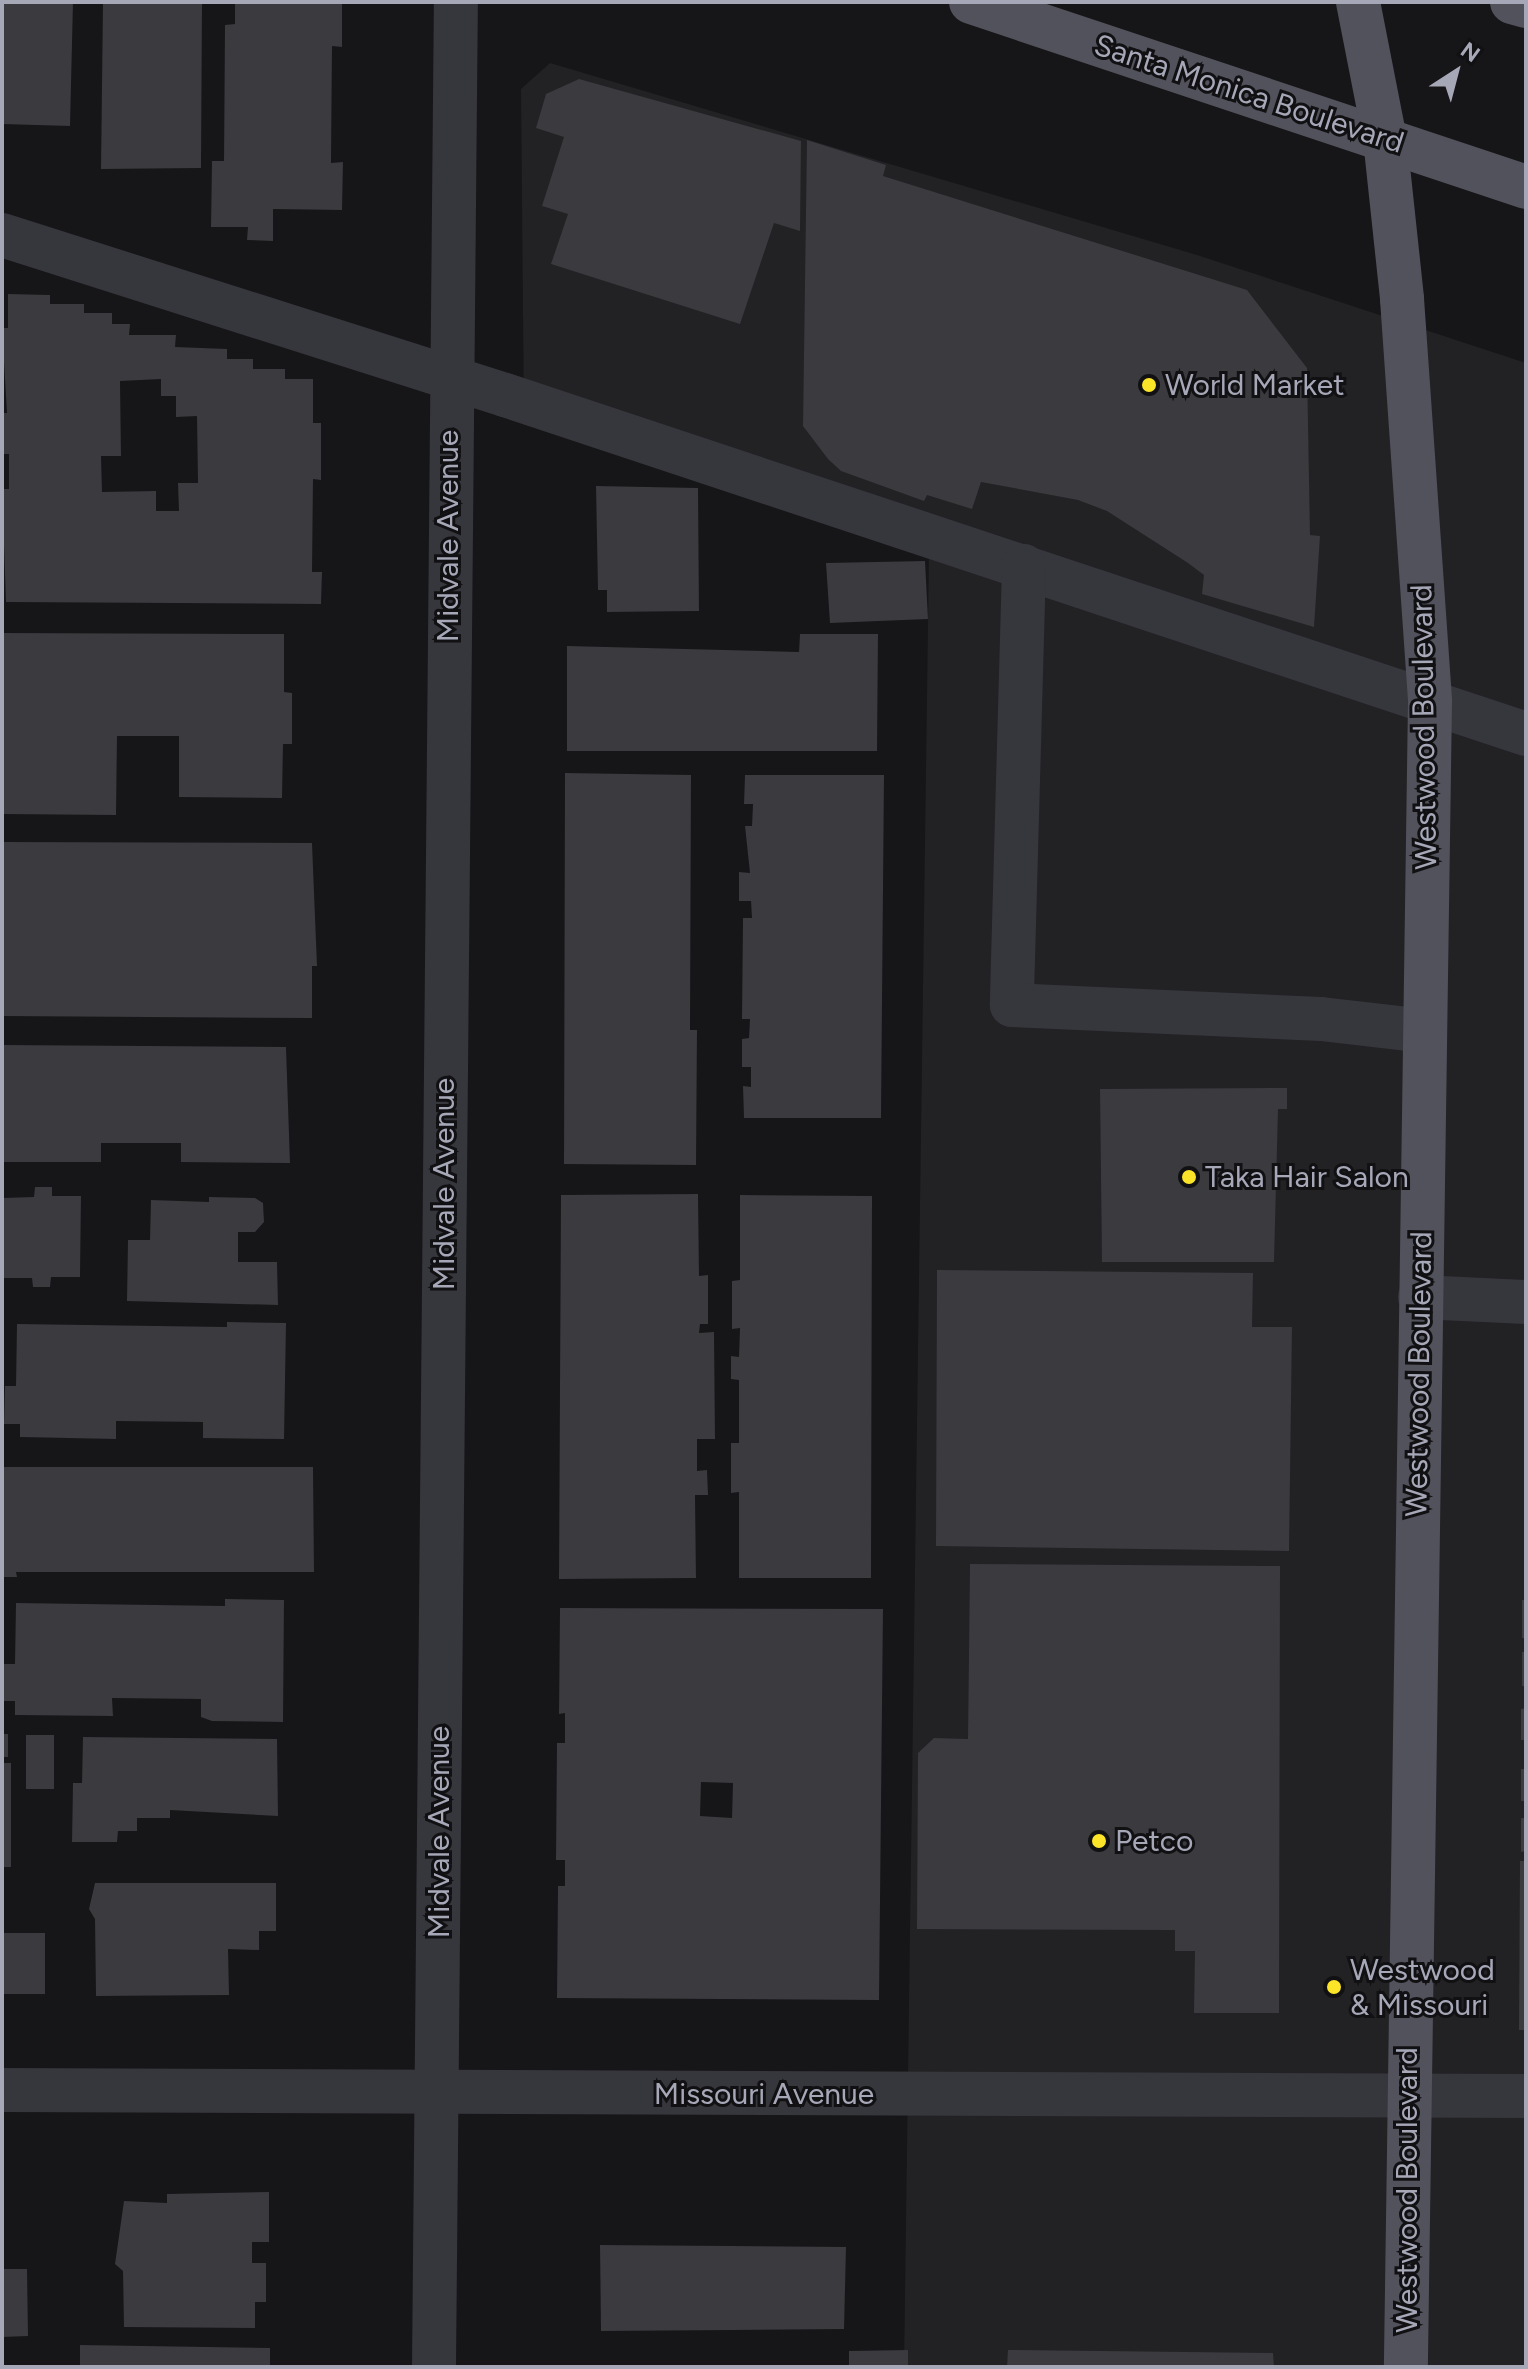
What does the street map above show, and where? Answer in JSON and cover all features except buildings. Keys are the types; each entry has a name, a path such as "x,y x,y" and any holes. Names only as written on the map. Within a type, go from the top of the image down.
{"main road":[{"name":"Santa Monica Boulevard","path":"971,2 1526,187"},
{"name":"Westwood Boulevard","path":"1358,2 1385,139 1402,299 1430,701 1406,2095 1406,2367"},
{"path":"1512,2 1526,6"}],"street":[{"name":"Midvale Avenue","path":"434,2367 449,377 456,2"},
{"path":"2,235 449,377 1526,734"},
{"path":"1024,566 1012,1005 1321,1019 1424,1031"},
{"path":"1420,1297 1526,1302"},
{"name":"Missouri Avenue","path":"2,2090 1526,2096"}],"shaded area":[{"path":"550,63 1197,255 1526,363 1526,2367 904,2367 929,551 524,424 521,89"}],"place":[{"name":"World Market","path":"1149,385"},
{"name":"Taka Hair Salon","path":"1189,1177"},
{"name":"Petco","path":"1099,1841"},
{"name":"Westwood & Missouri","path":"1334,1987"}]}
